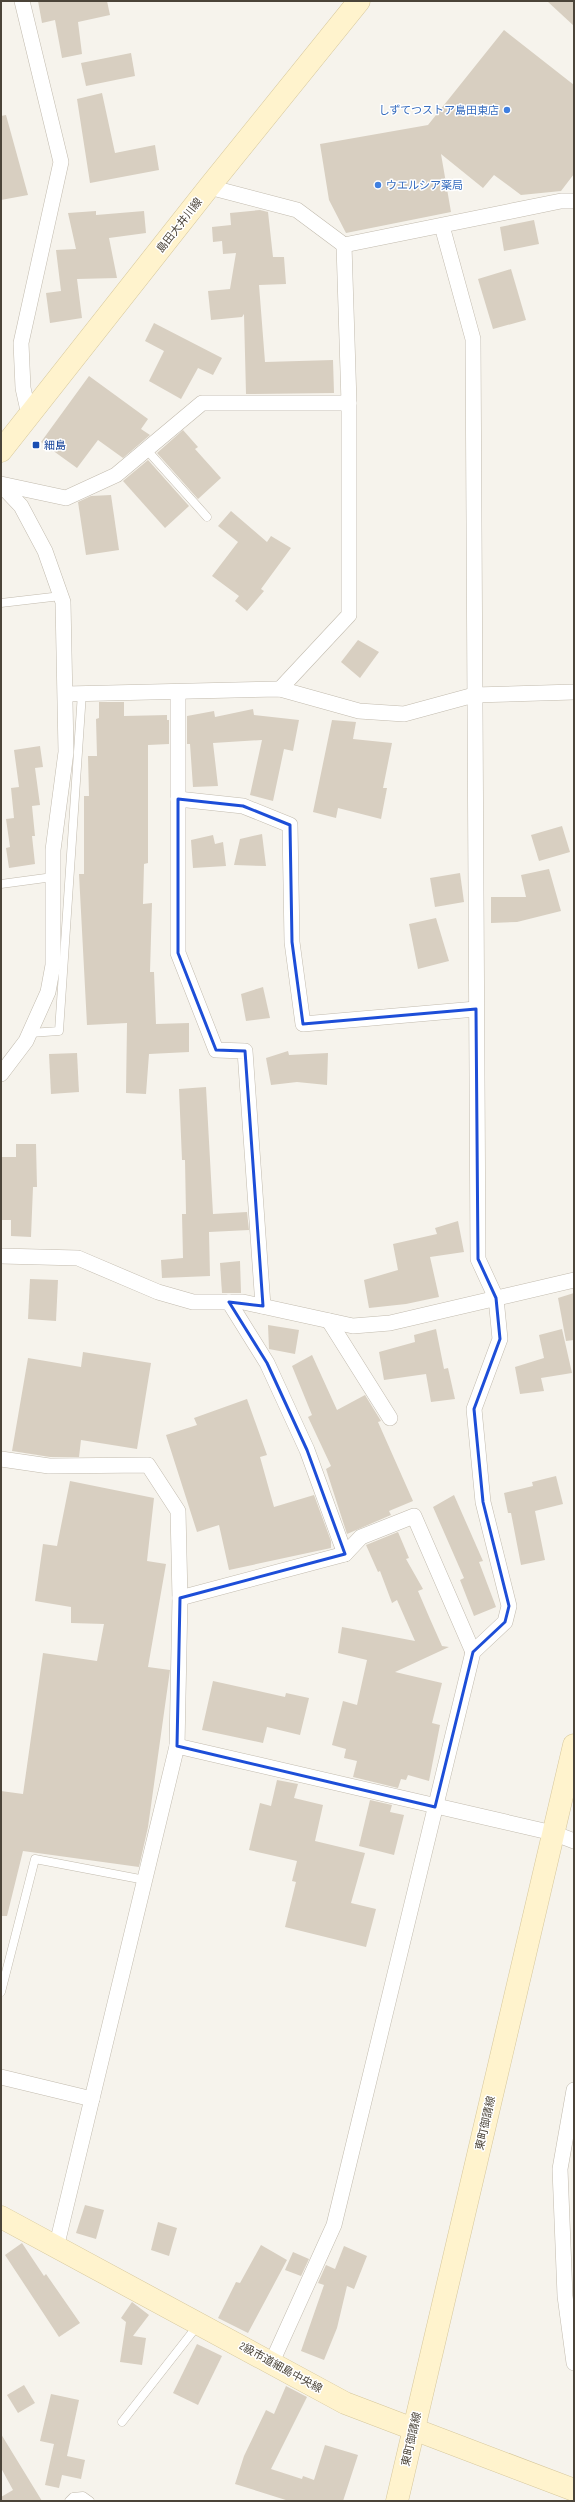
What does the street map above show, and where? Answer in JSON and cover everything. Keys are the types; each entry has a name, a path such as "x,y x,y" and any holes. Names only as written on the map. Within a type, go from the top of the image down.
{"street":[{"path":"22,1 61,162 21,343 23,388 29,415"},
{"name":"島田大井川線","path":"1,452 352,5"},
{"path":"209,187 297,210 344,245 561,201 574,202"},
{"path":"272,2362 334,2224 473,1652 505,1622 509,1606 483,1502 474,1409 500,1340 496,1298 478,1259 473,339 442,226"},
{"path":"280,689 348,615 349,403 344,245"},
{"path":"1,484 66,498 116,475 202,403 349,403"},
{"path":"1,484 21,506 45,551 64,602 66,694 73,744 53,850 53,965 48,992 30,1033 1,1074"},
{"path":"66,694 280,689 359,711 404,714 474,695 574,692"},
{"path":"178,692 178,953 216,1050 245,1051 264,1306"},
{"path":"178,799 243,806 290,826 292,942 303,1024 476,1009"},
{"path":"1,1256 78,1258 158,1292 186,1300 243,1302 353,1326 390,1323 574,1280"},
{"path":"229,1302 267,1363 307,1450 345,1554"},
{"path":"330,1321 390,1418"},
{"path":"1,1459 49,1466 148,1465 178,1511 180,1598 177,1746 56,2248"},
{"path":"180,1598 345,1554 361,1537 414,1516 473,1652"},
{"name":"東町御請線","path":"397,2501 574,1745"},
{"path":"177,1746 574,1840"},
{"path":"1,2077 92,2099"},
{"path":"574,2090 560,2168 565,2296 574,2362"},
{"name":"2級市道細島中央線","path":"1,2217 56,2248 200,2323 345,2403 574,2490"}],"lane":[{"path":"146,450 207,517"},
{"path":"1,603 61,596"},
{"path":"30,1033 59,1031 73,744 82,693"},
{"path":"1,884 53,877"},
{"path":"1,1992 35,1859 145,1880"},
{"path":"122,2422 200,2323"},
{"path":"69,2501 73,2497 83,2496 90,2501"}],"highlighted area":[{"path":"178,799 243,806 290,825 292,942 303,1024 476,1009 478,1259 496,1298 500,1339 474,1409 483,1502 509,1606 505,1622 473,1652 435,1807 177,1746 180,1598 345,1554 307,1450 267,1363 229,1302 263,1306 245,1051 216,1050 178,953"}],"building":[{"path":"38,1 107,1 110,15 78,22 82,54 62,58 55,20 42,23"},
{"path":"547,1 574,1 574,26"},
{"name":"しずてつストア島田東店","path":"504,30 574,85 574,174 561,191 521,195 494,175 483,188 441,154 451,212 346,233 329,200 320,144 428,125"},
{"path":"131,53 135,76 86,86 81,63"},
{"path":"102,93 115,153 155,145 159,170 90,183 77,99"},
{"path":"6,115 28,195 1,200 1,116"},
{"path":"260,210 268,212 273,257 284,257 286,284 259,285 265,362 333,360 334,393 246,394 244,314 242,317 211,320 208,291 230,289 236,253 223,254 222,241 213,242 212,227 231,225 230,213"},
{"path":"96,211 96,215 144,211 146,233 109,238 117,278 77,279 82,318 50,323 46,293 61,291 56,250 76,249 68,213"},
{"path":"534,220 539,244 504,251 500,227"},
{"path":"511,269 526,320 493,329 478,279"},
{"path":"154,323 222,358 213,375 198,368 181,399 149,381 164,351 145,341"},
{"path":"89,376 148,419 141,429 150,435 123,458 98,440 77,468 41,442"},
{"path":"183,430 198,447 195,449 221,478 198,499 157,453"},
{"path":"148,460 189,506 165,528 123,481"},
{"path":"111,495 119,550 86,555 78,502 91,496"},
{"path":"231,511 267,542 271,536 291,548 261,589 264,591 247,611 235,601 239,596 212,576 238,542 218,526"},
{"path":"358,640 379,652 360,678 341,662"},
{"path":"99,702 124,702 124,716 167,715 167,720 169,720 169,744 148,745 148,863 144,864 143,904 152,903 150,972 154,972 156,1024 189,1023 189,1052 149,1054 146,1094 126,1093 127,1023 87,1025 79,874 84,874 84,796 89,796 88,756 97,756 96,719 99,718"},
{"path":"253,709 254,715 299,720 293,751 284,749 273,801 250,795 262,740 213,743 218,786 193,787 190,744 187,744 187,716 214,711 215,717"},
{"path":"332,720 356,722 353,739 392,743 383,788 387,788 381,819 338,808 336,818 313,812"},
{"path":"40,746 43,767 35,768 40,805 32,806 35,836 32,836 35,864 9,868 6,848 10,847 6,819 14,818 11,788 19,787 14,750"},
{"path":"562,826 570,852 539,861 531,835"},
{"path":"262,834 266,866 234,865 240,839"},
{"path":"213,835 215,844 223,842 226,866 193,868 191,840"},
{"path":"549,869 561,911 517,922 491,923 491,897 526,897 521,875"},
{"path":"460,873 464,902 435,907 430,878"},
{"path":"436,918 449,961 418,969 409,924"},
{"path":"263,987 270,1018 246,1021 241,994"},
{"path":"288,1051 289,1055 328,1053 327,1085 297,1082 271,1085 266,1058"},
{"path":"77,1053 79,1092 51,1094 49,1054"},
{"path":"206,1087 213,1214 247,1212 249,1230 209,1232 210,1276 162,1278 161,1260 183,1258 182,1214 186,1214 185,1160 182,1160 179,1089"},
{"path":"16,1144 36,1144 37,1187 33,1187 31,1237 11,1236 11,1220 1,1220 1,1157 16,1157"},
{"path":"458,1221 464,1252 430,1257 439,1297 406,1304 369,1308 364,1280 398,1270 393,1244 437,1234 435,1228"},
{"path":"240,1261 241,1293 222,1293 220,1263"},
{"path":"30,1279 58,1280 56,1321 28,1319"},
{"path":"574,1293 574,1340 566,1341 558,1298"},
{"path":"268,1325 299,1330 295,1354 269,1349"},
{"path":"436,1329 444,1369 448,1368 455,1399 431,1402 426,1374 384,1380 379,1352 415,1342 414,1335"},
{"path":"562,1329 572,1373 541,1378 544,1391 520,1394 515,1367 544,1358 539,1335"},
{"path":"83,1352 151,1363 137,1449 81,1440 79,1457 50,1457 12,1451 28,1358 81,1367"},
{"path":"312,1355 337,1410 365,1395 381,1421 378,1422 413,1501 389,1511 391,1515 347,1534 326,1469 331,1466 308,1417 312,1415 292,1366"},
{"path":"247,1399 267,1455 260,1457 274,1507 314,1495 331,1541 331,1548 229,1570 219,1525 197,1532 166,1435 197,1425 194,1418"},
{"path":"556,1476 563,1504 535,1511 545,1560 521,1565 511,1513 508,1513 504,1493 533,1486 532,1482"},
{"path":"70,1481 154,1498 147,1561 166,1564 148,1667 170,1670 148,1827 139,1867 23,1851 7,1916 1,1916 1,1791 23,1794 43,1653 97,1661 104,1624 71,1623 71,1607 35,1601 43,1544 57,1546"},
{"path":"454,1495 483,1561 479,1562 496,1607 474,1616 460,1580 464,1578 433,1507"},
{"path":"398,1532 409,1558 406,1559 423,1589 418,1591 430,1619 442,1646 449,1647 395,1672 442,1683 432,1723 440,1725 429,1781 408,1775 406,1780 401,1779 398,1788 353,1777 357,1761 344,1758 346,1749 332,1745 343,1701 357,1705 367,1660 338,1653 342,1627 415,1641 397,1600 392,1603 380,1571 378,1572 366,1545"},
{"path":"213,1681 285,1697 286,1693 309,1698 300,1735 267,1727 263,1743 202,1730"},
{"path":"277,1780 298,1784 294,1798 323,1805 315,1841 365,1853 351,1903 376,1909 366,1947 285,1927 296,1882 292,1881 297,1861 249,1850 260,1803 271,1806"},
{"path":"370,1800 392,1805 390,1812 404,1815 394,1855 359,1846"},
{"path":"85,2205 104,2210 96,2239 76,2233"},
{"path":"158,2222 177,2228 169,2256 151,2250"},
{"path":"22,2243 44,2276 46,2274 80,2323 59,2337 5,2255"},
{"path":"261,2245 287,2260 248,2333 218,2318 236,2282 240,2283"},
{"path":"344,2246 367,2256 354,2289 347,2286 337,2328 324,2360 301,2351 324,2285 318,2283 326,2265 335,2269"},
{"path":"293,2252 309,2259 301,2276 285,2270"},
{"path":"132,2302 149,2315 133,2336 146,2338 142,2365 120,2362 126,2322 121,2318"},
{"path":"197,2344 222,2356 198,2405 173,2393"},
{"path":"24,2385 35,2403 18,2413 7,2395"},
{"path":"286,2386 307,2397 271,2469 302,2479 303,2476 314,2480 325,2445 358,2455 343,2501 289,2501 235,2484 244,2456 266,2410 274,2414"},
{"path":"51,2394 79,2400 67,2456 85,2460 81,2479 62,2475 59,2488 45,2485 54,2444 40,2441"},
{"path":"1,2434 42,2501 1,2501 1,2497 13,2490 1,2468"}],"place":[{"name":"しずてつストア島田東店","path":"507,110"},
{"name":"ウエルシア薬局","path":"378,185"},
{"name":"細島","path":"36,445"}]}
